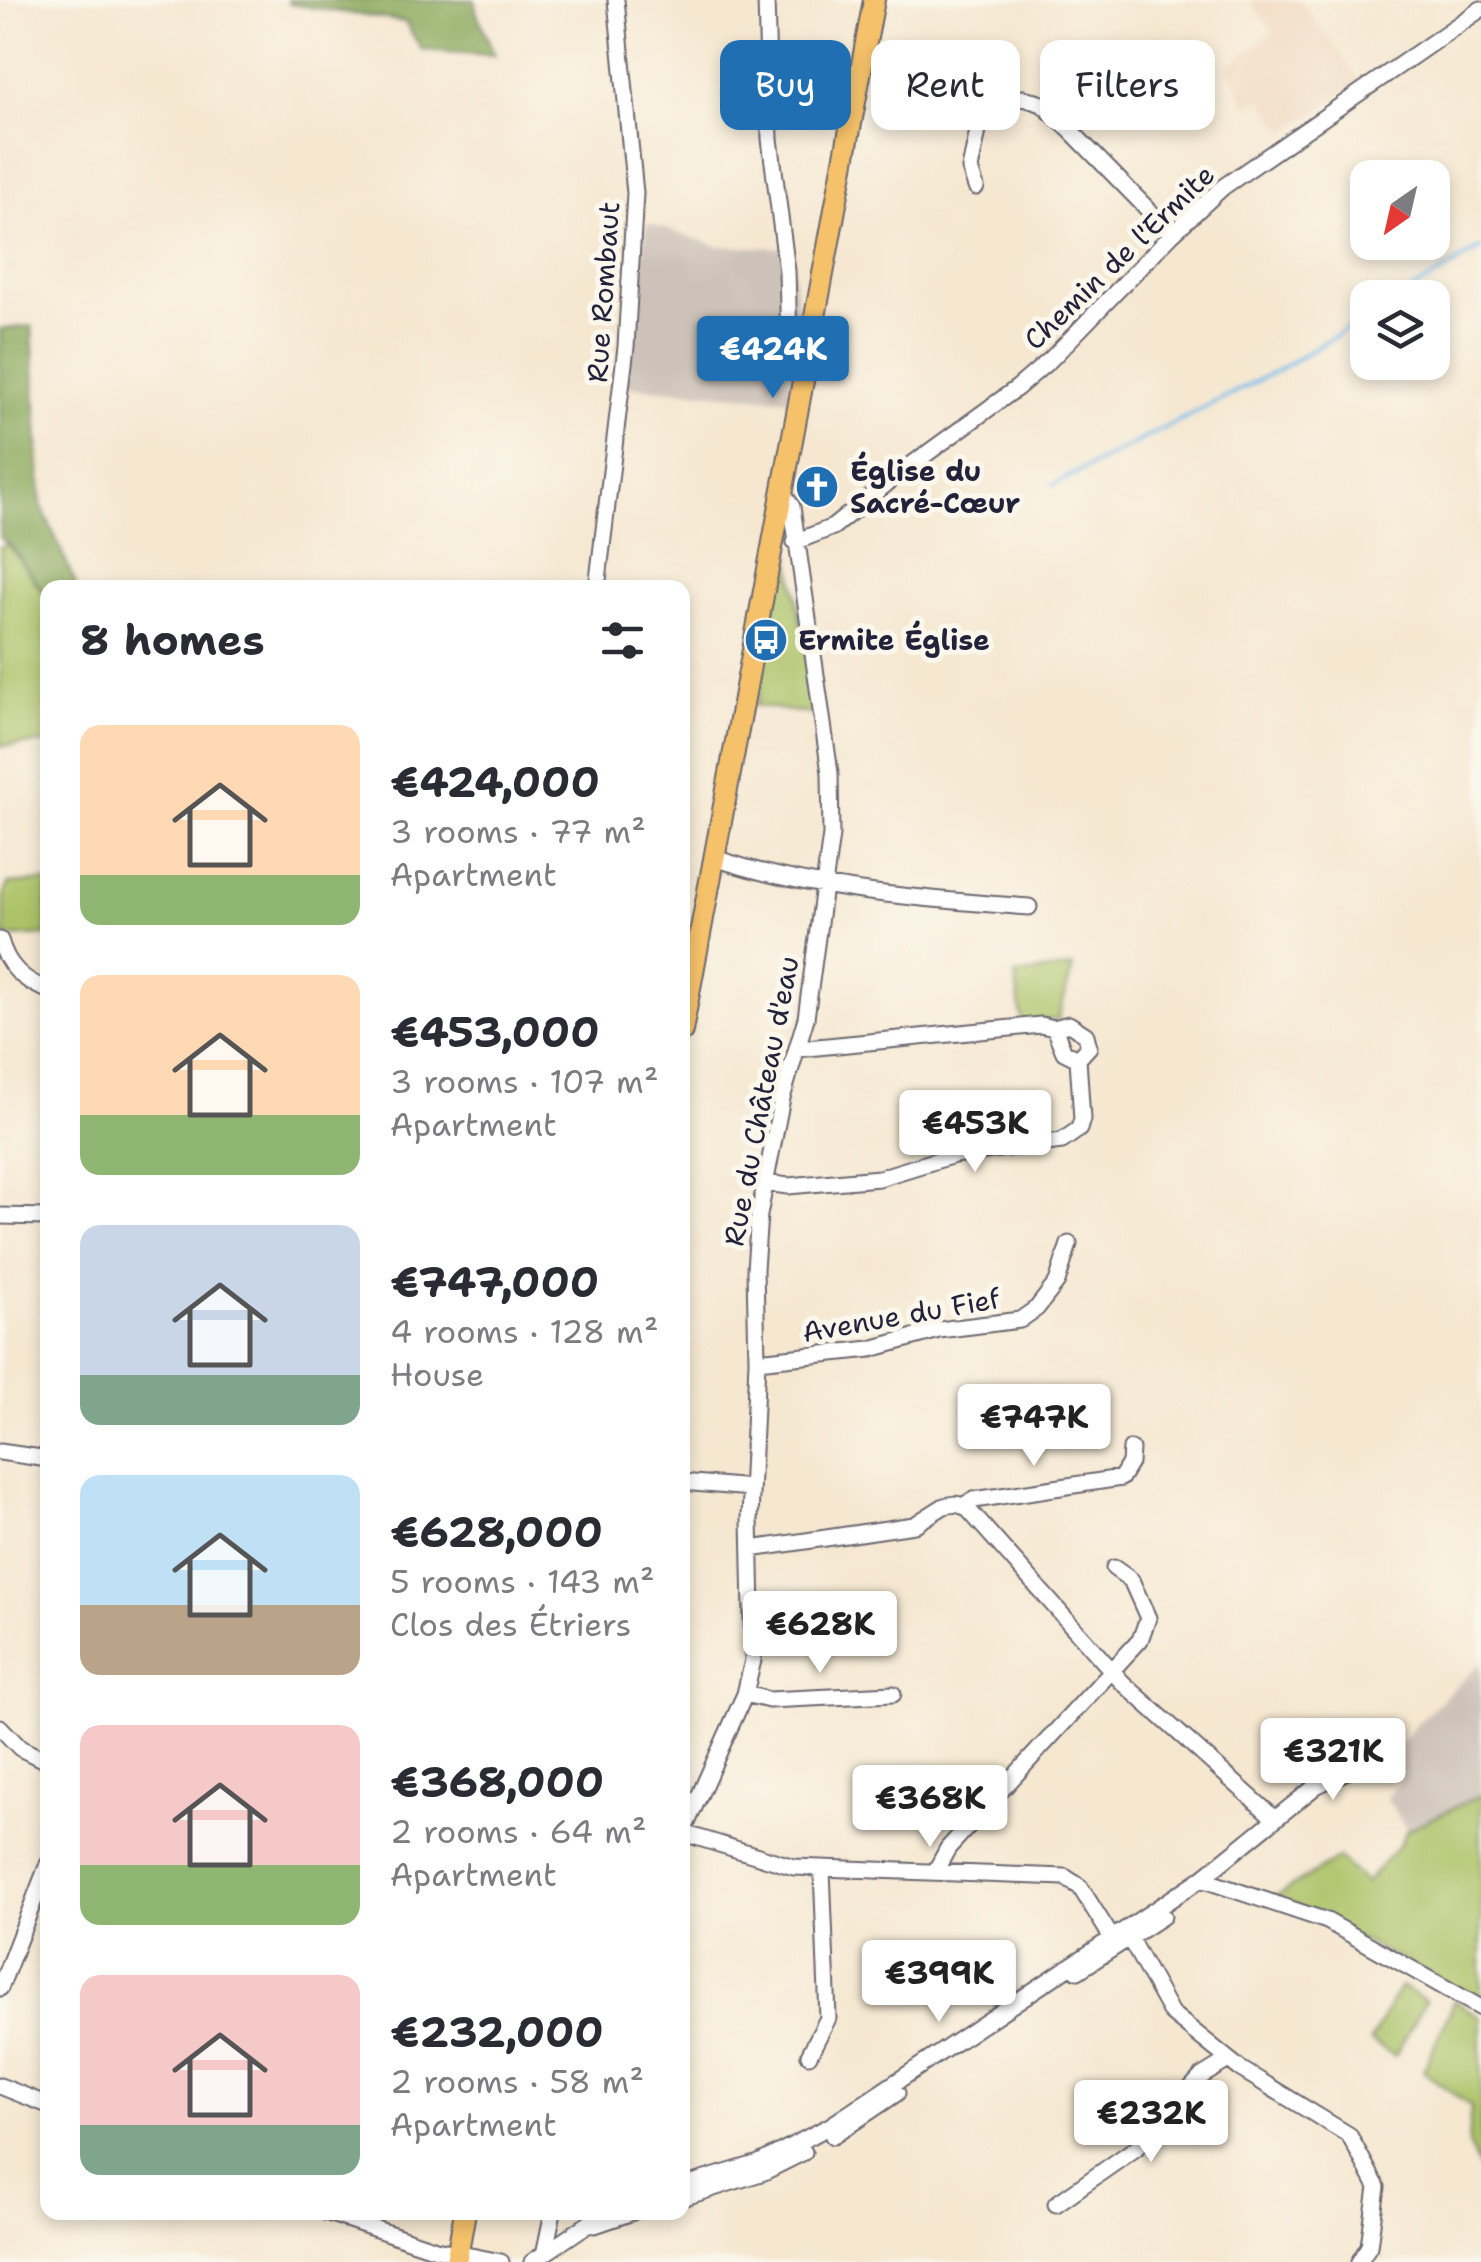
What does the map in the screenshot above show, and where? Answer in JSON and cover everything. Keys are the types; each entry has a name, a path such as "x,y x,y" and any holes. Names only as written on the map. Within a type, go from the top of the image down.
{"main road":[{"path":"690,989 874,0"},
{"path":"456,2258 463,2220"}],"street":[{"name":"Rue Rombaut","path":"598,580 626,347 636,193 616,0"},
{"path":"766,0 770,139 787,272 789,342 807,358"},
{"name":"Chemin de l'Ermite","path":"795,542 833,527 1017,388 1223,187 1481,9"},
{"path":"976,187 970,170 980,121 999,102 1024,98 1042,104 1072,131 1172,234"},
{"path":"788,311 802,322 814,322"},
{"name":"Rue du Château d'eau","path":"690,1817 744,1694 754,1660 751,1488 757,1361 755,1269 760,1215 782,1098 806,1018 826,884 832,805 792,507 781,490"},
{"path":"715,858 826,884 1029,907"},
{"path":"0,940 10,965 40,986"},
{"path":"766,1183 788,1186 879,1178 954,1154 1062,1141 1079,1129 1082,1119 1078,1059 1089,1047 1086,1036 1068,1024 798,1048"},
{"path":"1054,1028 1064,1052 1078,1059"},
{"path":"0,1216 40,1217"},
{"name":"Avenue du Fief","path":"757,1361 871,1349 939,1330 1020,1320 1037,1308 1057,1282 1069,1244"},
{"path":"967,1508 974,1500 1122,1478 1130,1463 1131,1450"},
{"path":"0,1452 40,1458"},
{"path":"690,1483 751,1488"},
{"path":"752,1549 914,1525 944,1506 967,1508 1110,1669 1274,1818"},
{"path":"935,1872 948,1848 1140,1640 1148,1618 1131,1580 1114,1568"},
{"path":"744,1694 779,1700 892,1694"},
{"path":"0,1727 20,1748 40,1758"},
{"path":"690,2195 764,2172 834,2136 1201,1879 1316,1786 1370,1760"},
{"path":"690,1835 794,1867 1064,1877 1080,1887 1120,1937 1171,2013 1228,2060 1349,2135 1377,2187 1369,2246 1359,2262"},
{"path":"809,2055 828,2018 822,1870"},
{"path":"1201,1879 1326,1921 1481,2008"},
{"path":"0,1988 40,1885"},
{"path":"690,2184 759,2163 830,2126 1120,1937"},
{"path":"1202,2076 1207,2044"},
{"path":"1056,2204 1136,2148 1202,2076 1228,2060"},
{"path":"0,2086 40,2103"},
{"path":"348,2220 456,2258 501,2262"},
{"path":"545,2250 551,2220"},
{"path":"532,2262 595,2220"},
{"path":"586,2227 614,2220"}],"shaded area":[{"path":"1300,0 1361,82 1285,132 1262,99 1245,103 1227,67 1273,32 1251,1"},
{"path":"647,223 718,246 792,248 798,315 792,399 624,386"},
{"path":"1481,1663 1481,1795 1407,1830 1386,1797 1402,1781 1400,1744"}],"green space":[{"path":"288,0 475,0 495,55 422,50 405,22 289,4"},
{"path":"32,326 41,504 74,580 40,580 40,588 12,547 0,538 0,329"},
{"path":"785,527 816,715 753,705 758,701"},
{"path":"8,544 40,588 40,744 0,746 0,547"},
{"path":"40,882 40,935 5,937 4,893 8,884"},
{"path":"1073,967 1058,1020 1022,1022 1015,975"},
{"path":"1481,1795 1481,2000 1274,1897 1339,1858 1365,1883 1399,1845 1407,1830"},
{"path":"1401,1986 1426,2001 1395,2056 1370,2041"},
{"path":"1455,2000 1481,2018 1481,2172 1468,2144 1471,2107 1423,2071"}],"waterway":[{"path":"1429,280 1481,248"},
{"path":"1053,485 1278,370 1350,328"}],"place":[{"name":"Église du Sacré-Cœur","path":"817,487"},
{"name":"Ermite Église","path":"766,640"}]}
